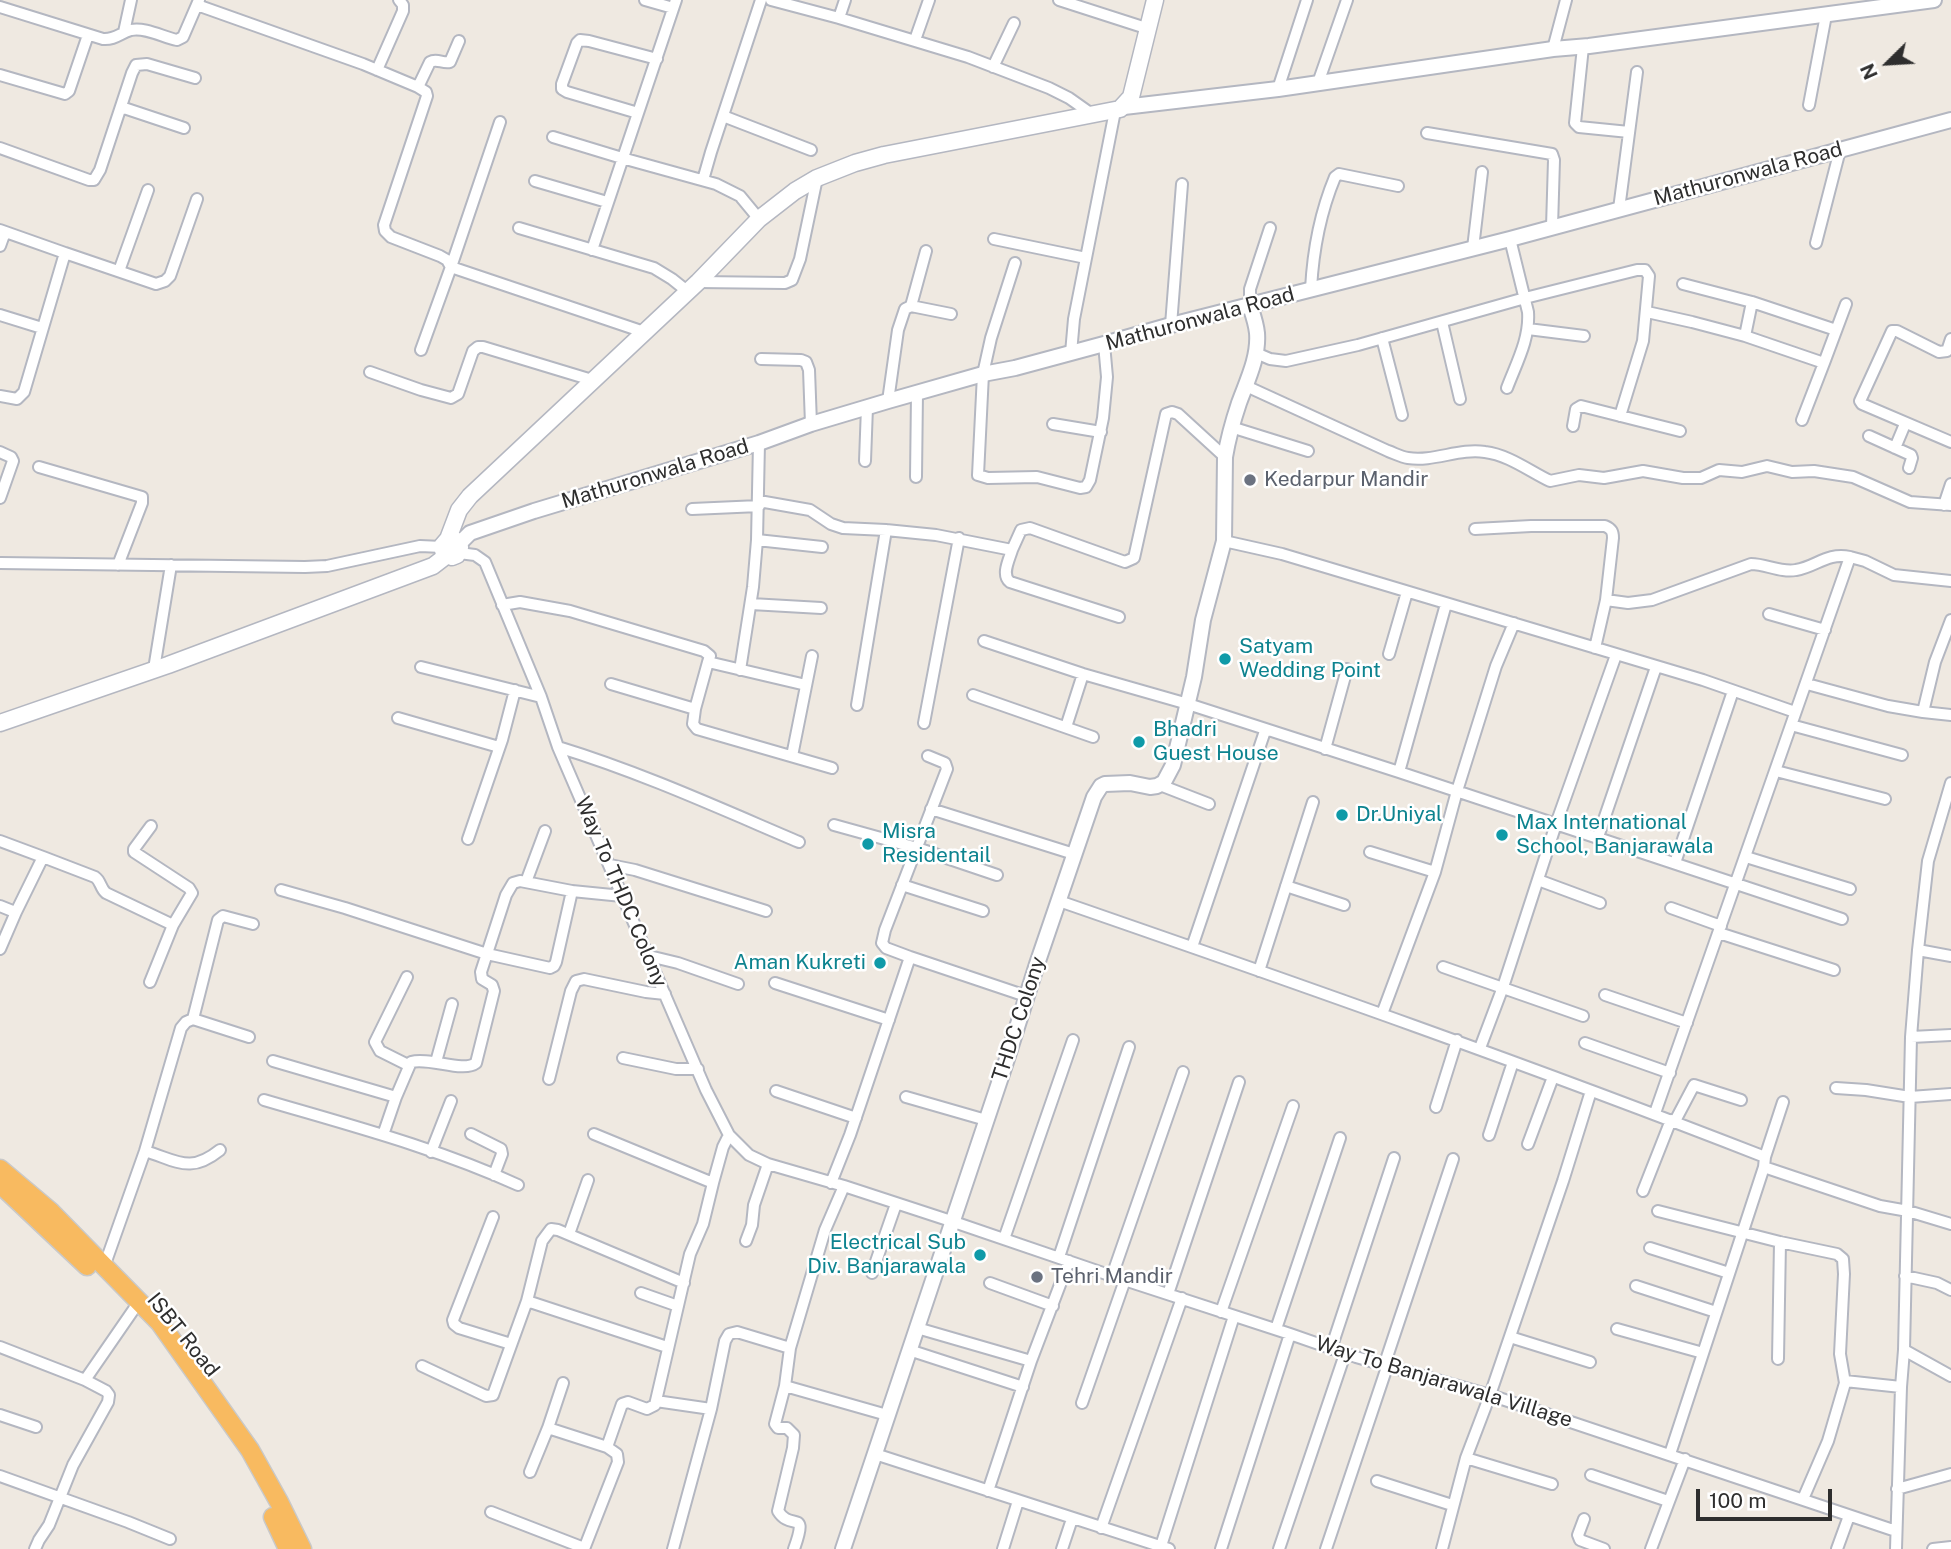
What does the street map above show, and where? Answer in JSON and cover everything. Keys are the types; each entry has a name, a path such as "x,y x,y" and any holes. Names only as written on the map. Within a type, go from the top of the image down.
{"highway":[{"path":"0,1169 51,1212 160,1323 250,1450 279,1502 296,1548"},
{"name":"ISBT Road","path":"0,1184 134,1309 198,1388 296,1548"}],"main road":[{"path":"0,723 433,566 451,548 459,510 470,496 759,219 817,178 884,155 1119,109 1131,97 1155,0"}],"street":[{"path":"124,32 131,0"},
{"path":"377,70 402,11 403,5 399,0"},
{"path":"592,250 675,4 645,0"},
{"path":"703,180 761,0"},
{"path":"771,0 915,40 993,67 1049,88 1093,115"},
{"path":"839,18 845,0"},
{"path":"915,40 929,0"},
{"path":"1059,0 1149,29"},
{"path":"1278,89 1307,0"},
{"path":"1318,83 1348,0"},
{"path":"1553,50 1566,0"},
{"path":"1071,353 1074,319 1086,258 1119,109 1934,0"},
{"path":"8,6 88,36 110,40 124,32 139,29 179,40 185,33 198,3 418,87 426,92 427,96 384,230 391,237 440,256 447,260 451,267 644,332"},
{"path":"1809,105 1826,15"},
{"path":"993,67 1014,23"},
{"path":"0,75 47,90 67,93 88,36"},
{"path":"638,113 567,92 562,89 562,84 577,43 582,40 657,59"},
{"path":"418,87 430,62 450,62 459,41"},
{"path":"1583,47 1575,123 1579,127 1629,132"},
{"path":"0,148 94,180 100,170 133,68 138,64 153,65 195,78"},
{"path":"1619,209 1637,72"},
{"path":"121,107 184,128"},
{"path":"723,116 811,150"},
{"name":"Mathuronwala Road","path":"451,548 470,533 534,511 888,401 1171,325 1510,239 1951,120"},
{"path":"421,350 500,122"},
{"path":"1427,133 1552,154 1552,227"},
{"path":"552,136 716,184 740,196 759,219"},
{"path":"1816,243 1840,150"},
{"path":"1473,248 1482,172"},
{"path":"1311,289 1316,242 1335,177 1339,174 1398,186"},
{"path":"519,228 654,268 692,286 785,283 795,276 817,178"},
{"path":"535,181 607,202"},
{"path":"1171,325 1182,184"},
{"path":"119,271 148,190"},
{"path":"0,246 2,231 156,284 165,281 170,275 197,199"},
{"path":"1209,804 1160,785 1174,765 1203,620 1224,541 1225,457 1231,427 1256,353 1257,334 1250,306 1250,289 1270,228"},
{"path":"994,239 1086,258"},
{"path":"1507,388 1528,328 1528,312 1510,239"},
{"path":"888,401 898,330 903,312 911,306 926,251"},
{"path":"0,396 15,399 22,395 65,253"},
{"path":"1015,263 991,338 983,374 976,471 979,476 1037,477 1083,488 1090,480 1101,432 1107,377 1104,344"},
{"path":"1256,353 1270,359 1286,361 1382,338 1525,298 1645,270 1649,276 1643,341 1620,416"},
{"path":"1683,284 1752,302 1836,330"},
{"path":"1745,336 1752,302"},
{"path":"1802,421 1846,304"},
{"path":"911,306 951,314"},
{"path":"1647,313 1745,336 1824,363"},
{"path":"0,316 42,328"},
{"path":"1441,322 1460,399"},
{"path":"1528,328 1584,336"},
{"path":"1951,339 1949,348 1944,353 1894,330 1860,401 1905,424 1949,441 1951,428"},
{"path":"1382,338 1402,415"},
{"path":"370,372 435,394 455,397 470,355 475,349 483,347 592,380"},
{"path":"761,359 806,362 809,370 811,424"},
{"path":"1245,386 1407,458 1487,452 1550,481 1575,475 1604,478 1643,471 1683,478 1701,478 1719,470 1742,472 1767,466 1791,472 1814,471 1842,475 1866,482 1910,502 1948,505 1951,484"},
{"path":"916,477 917,393"},
{"path":"1573,426 1576,408 1579,406 1680,431"},
{"path":"865,461 867,407"},
{"path":"1119,618 1007,580 1005,575 1012,550 1021,530 1027,527 1125,562 1134,558 1165,418 1169,412 1186,420 1225,457"},
{"path":"1053,424 1101,432"},
{"path":"1895,448 1905,424"},
{"path":"1231,427 1308,452"},
{"path":"1869,436 1911,455 1909,468"},
{"path":"740,670 751,604 757,540 759,443"},
{"path":"0,452 11,457 13,461 0,499"},
{"path":"39,467 142,497 118,565"},
{"path":"692,509 759,504 810,510 831,524 843,528 959,538 1012,550"},
{"path":"1475,529 1531,526 1610,528 1613,538 1606,600 1595,648"},
{"path":"857,705 886,530"},
{"path":"924,723 959,538"},
{"path":"757,540 822,547"},
{"path":"1224,541 1282,554 1595,648 1795,712"},
{"path":"0,563 279,568 327,566 420,546 451,548"},
{"name":"Way To THDC Colony","path":"451,548 475,555 485,562 541,697 558,747 729,1135 749,1154 768,1164 837,1184"},
{"path":"1606,600 1628,603 1652,600 1751,564 1795,570 1835,555 1865,561 1894,575 1951,581"},
{"path":"1655,1113 1850,556"},
{"path":"154,669 171,565"},
{"path":"1389,654 1407,592"},
{"path":"502,605 512,602 527,603 570,611 704,650 710,656 695,709 694,724 697,729 832,768"},
{"path":"751,604 821,608"},
{"path":"1399,772 1446,604"},
{"path":"1769,614 1825,630"},
{"path":"1923,712 1935,662 1951,620"},
{"path":"1382,1014 1435,872 1496,666 1514,624"},
{"path":"984,641 1399,772 1842,919"},
{"path":"1480,1048 1503,988 1556,824 1616,655"},
{"path":"792,756 812,656"},
{"path":"708,662 806,685"},
{"path":"421,667 541,697"},
{"path":"1598,837 1656,667"},
{"path":"1325,749 1348,669"},
{"path":"1066,727 1083,674"},
{"path":"611,684 695,709"},
{"path":"1807,684 1888,706 1951,715"},
{"path":"468,839 515,690"},
{"path":"1675,863 1733,691"},
{"path":"973,695 1093,737"},
{"path":"398,718 499,747"},
{"path":"1791,725 1902,755"},
{"path":"1192,947 1265,731"},
{"path":"558,747 659,783 799,842"},
{"path":"928,756 947,766 882,943 886,948 910,957 1026,996"},
{"path":"1776,771 1885,799"},
{"name":"THDC Colony","path":"843,1549 1094,797 1105,784 1130,783 1150,787 1160,785"},
{"path":"1896,1549 1904,1350 1911,1037 1928,862 1951,783"},
{"path":"1259,971 1313,802"},
{"path":"931,809 1074,854"},
{"path":"834,825 917,848 997,875"},
{"path":"150,982 173,925 191,897 191,891 134,852 151,826"},
{"path":"526,882 545,831"},
{"path":"0,841 95,877 106,893 173,925"},
{"path":"1370,852 1435,872"},
{"path":"0,948 43,857"},
{"path":"1746,857 1850,889"},
{"path":"610,865 635,870 766,911"},
{"path":"1538,880 1600,903"},
{"path":"383,1135 408,1065 415,1060 468,1067 476,1063 494,991 494,986 481,977 510,887 515,881 622,896"},
{"path":"902,885 983,911"},
{"path":"1286,887 1344,905"},
{"path":"281,890 487,954 552,967 556,962 572,891"},
{"path":"1059,901 1480,1048 1655,1113 1764,1162 1880,1206 1951,1224"},
{"path":"0,906 15,912"},
{"path":"1671,908 1720,930 1834,970"},
{"path":"194,1019 218,920 223,916 253,925"},
{"path":"1918,950 1951,956"},
{"path":"649,956 738,984"},
{"path":"794,1549 800,1527 797,1522 782,1517 778,1511 794,1435 787,1428 778,1428 775,1424 785,1386 790,1348 856,1118 910,957"},
{"path":"1443,967 1583,1016"},
{"path":"407,977 375,1042 380,1051 408,1065"},
{"path":"549,1079 571,991 576,981 584,979 665,994"},
{"path":"775,983 889,1020"},
{"path":"1605,995 1687,1024"},
{"path":"436,1062 452,1004"},
{"path":"104,1267 145,1151 180,1028 186,1021 194,1019 249,1037"},
{"path":"1911,1037 1951,1035"},
{"path":"1004,1240 1073,1040"},
{"path":"1436,1107 1457,1040"},
{"path":"1585,1043 1670,1073"},
{"path":"988,1491 1052,1306 1129,1047"},
{"path":"623,1058 676,1069 698,1069"},
{"path":"273,1062 396,1097"},
{"path":"1489,1135 1513,1062"},
{"path":"1112,1276 1183,1072"},
{"path":"1528,1144 1553,1077"},
{"path":"1168,1294 1239,1082"},
{"path":"1643,1191 1673,1121 1694,1085 1741,1100"},
{"path":"1836,1088 1910,1097 1951,1094"},
{"path":"776,1091 856,1118"},
{"path":"1442,1549 1466,1458 1510,1337 1591,1091"},
{"path":"906,1097 986,1120"},
{"path":"264,1100 383,1135 518,1185"},
{"path":"431,1152 451,1101"},
{"path":"1670,1454 1744,1232 1783,1102"},
{"path":"1221,1312 1293,1106"},
{"path":"471,1134 501,1149 502,1154 494,1175"},
{"path":"594,1134 713,1183"},
{"path":"607,1447 622,1404 628,1402 650,1409 656,1401 692,1248 706,1215 723,1147 729,1135"},
{"path":"1276,1329 1340,1138"},
{"path":"145,1151 190,1165 200,1163 220,1150"},
{"path":"1331,1349 1394,1158"},
{"path":"1326,1549 1453,1158"},
{"path":"746,1241 754,1205 768,1164"},
{"path":"569,1234 588,1180"},
{"path":"837,1184 951,1221"},
{"path":"872,1273 896,1204"},
{"path":"1658,1211 1837,1254 1843,1259 1840,1354 1845,1381 1828,1441 1803,1499"},
{"path":"493,1217 453,1320 459,1328 512,1344"},
{"name":"Way To Banjarawala Village","path":"951,1221 1345,1354 1490,1395 1896,1531"},
{"path":"422,1366 489,1396 495,1392 527,1301 545,1235 551,1229 569,1234 684,1283"},
{"path":"1778,1359 1780,1242"},
{"path":"1650,1248 1729,1273"},
{"path":"1905,1276 1937,1283 1951,1290"},
{"path":"1082,1403 1125,1280"},
{"path":"990,1283 1052,1306"},
{"path":"1636,1286 1716,1312"},
{"path":"640,1293 678,1306"},
{"path":"1101,1528 1182,1298"},
{"path":"527,1301 667,1347"},
{"path":"85,1380 134,1309"},
{"path":"874,1454 1165,1547 1234,1316"},
{"path":"917,1328 1031,1361"},
{"path":"1617,1329 1703,1353"},
{"path":"673,1549 725,1341 729,1334 737,1332 790,1348"},
{"path":"1221,1549 1290,1334"},
{"path":"1510,1337 1590,1363"},
{"path":"0,1347 85,1380 106,1391 110,1397 73,1465 49,1525 35,1549"},
{"path":"909,1350 1023,1387"},
{"path":"1904,1350 1951,1377"},
{"path":"1279,1549 1345,1354"},
{"path":"1845,1381 1901,1387"},
{"path":"530,1472 563,1383"},
{"path":"785,1386 887,1415"},
{"path":"656,1401 710,1409"},
{"path":"0,1415 36,1427"},
{"path":"491,1512 584,1548 618,1462 617,1454 607,1447 548,1428"},
{"path":"1466,1458 1552,1484"},
{"path":"1651,1549 1685,1459"},
{"path":"1897,1489 1951,1474"},
{"path":"1591,1475 1668,1501"},
{"path":"0,1476 170,1539"},
{"path":"1377,1481 1452,1505"},
{"path":"1003,1549 1018,1501"},
{"path":"1837,1549 1849,1516"},
{"path":"1062,1549 1072,1519"},
{"path":"1584,1519 1578,1535 1580,1540 1604,1549"},
{"path":"1125,1549 1129,1537"},
{"path":"1933,1549 1951,1547"}],"place":[{"name":"Kedarpur Mandir","path":"1250,480"},
{"name":"Satyam Wedding Point","path":"1225,659"},
{"name":"Bhadri Guest House","path":"1139,742"},
{"name":"Dr.Uniyal","path":"1342,815"},
{"name":"Max International School, Banjarawala","path":"1502,835"},
{"name":"Misra Residentail","path":"868,844"},
{"name":"Aman Kukreti","path":"880,963"},
{"name":"Electrical Sub Div. Banjarawala","path":"980,1255"},
{"name":"Tehri Mandir","path":"1037,1277"}]}
